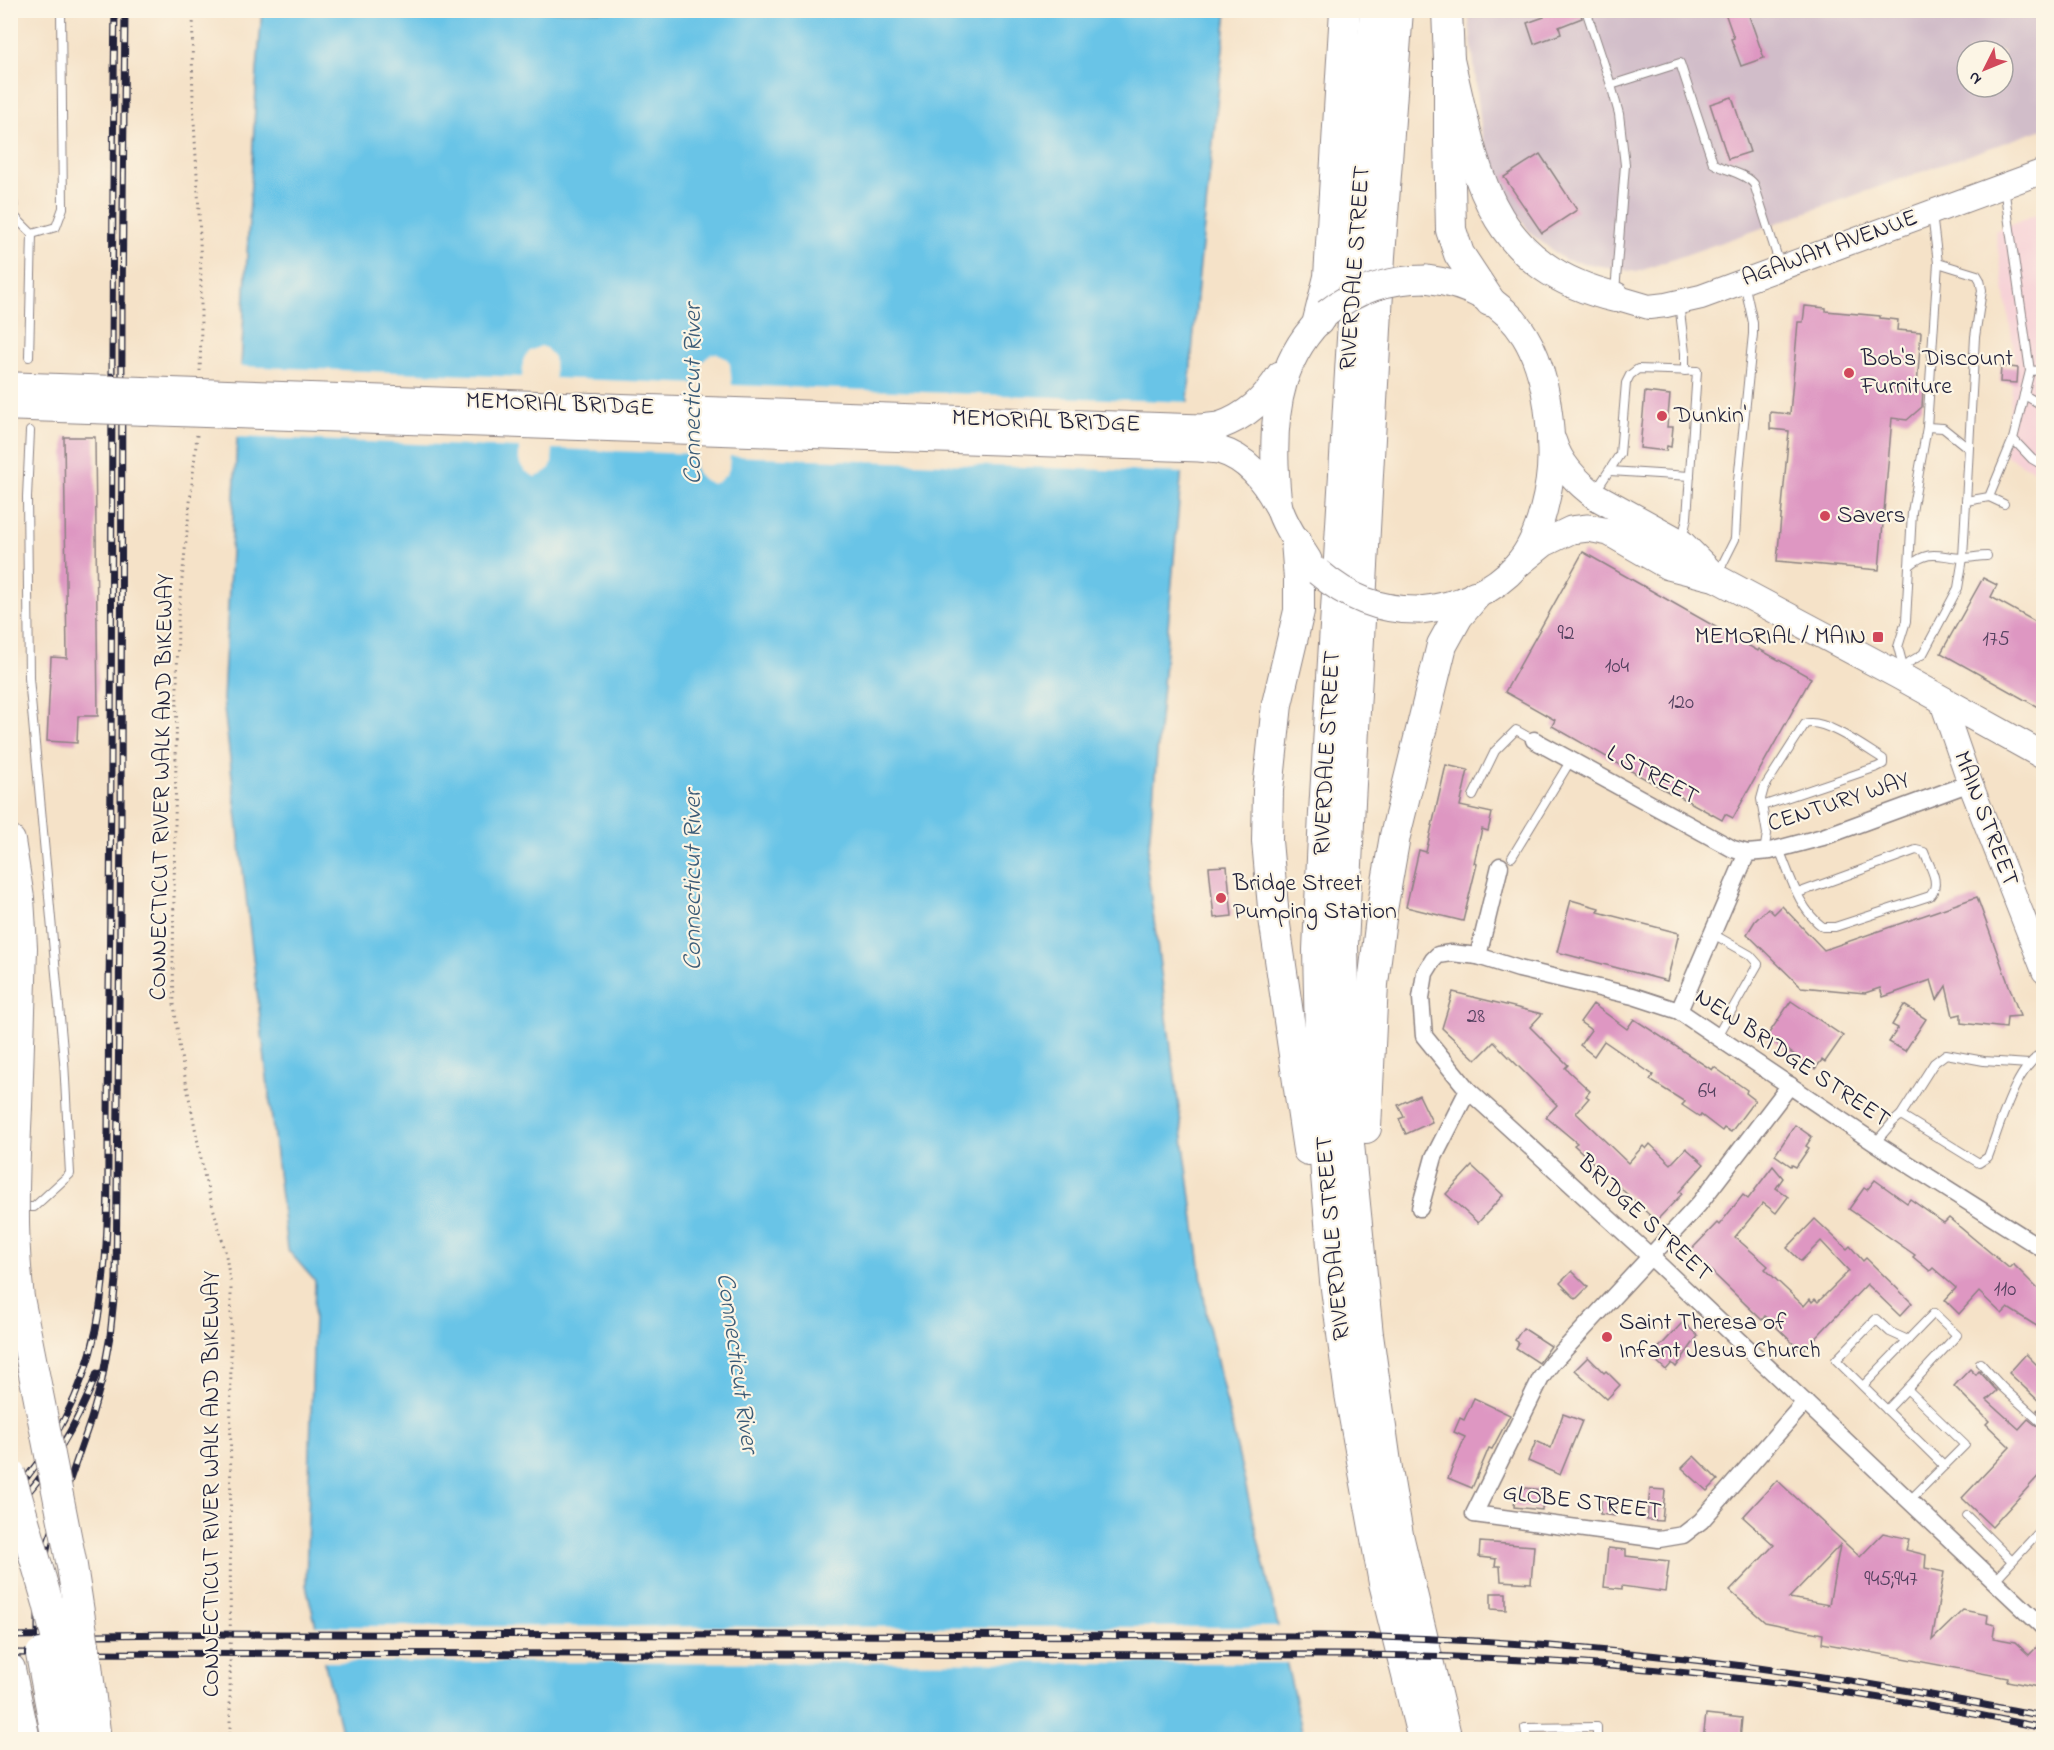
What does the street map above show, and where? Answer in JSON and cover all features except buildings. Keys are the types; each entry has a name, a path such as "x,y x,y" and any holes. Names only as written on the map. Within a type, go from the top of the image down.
{"highway":[{"path":"1322,317 1329,277 1345,10"},
{"name":"RIVERDALE STREET","path":"1375,10 1362,169 1341,497 1318,950 1326,1175 1376,1396 1398,1535 1447,1740"},
{"name":"RIVERDALE STREET","path":"1398,10 1367,487 1343,946 1350,1394 1384,1582 1423,1740"},
{"path":"1447,10 1452,235 1465,266 1490,301"},
{"path":"1449,60 1479,180 1505,227 1531,256 1554,272 1582,287 1615,297"},
{"path":"1296,541 1299,611 1277,704 1272,738 1268,790 1268,868 1308,1150 1349,1284"},
{"path":"1349,1284 1376,957 1387,873 1442,645 1458,616 1475,596"},
{"path":"10,841 19,898 22,948 13,1203 19,1298 72,1566 96,1740"},
{"path":"10,1473 48,1603 80,1740"},
{"path":"10,1536 41,1655 57,1740"},
{"path":"10,1669 25,1740"}],"main road":[{"name":"MEMORIAL BRIDGE","path":"1219,438 1259,403 1271,389 1307,332 1322,317 1348,298 1380,285 1426,279 1459,285 1490,301 1515,324 1535,352 1545,383 1551,435"},
{"path":"1279,508 1275,461 1275,421 1290,359"},
{"name":"MEMORIAL BRIDGE","path":"13,396 1201,428 1219,438 1262,480 1296,541 1318,573 1346,593 1366,603 1390,609 1420,610 1454,604 1493,586 1535,550 1553,538 1581,528 1594,528 1609,532 1668,566 1716,578"},
{"path":"1551,435 1556,452 1579,483 1593,495 1681,543 1716,578 1900,670 1941,699 2043,756"},
{"path":"1518,564 1536,531 1547,497 1551,473 1551,435"}],"street":[{"name":"AGAWAM AVENUE","path":"1615,297 1649,307 1678,302 1743,282 2043,171"},
{"name":"MAIN STREET","path":"1941,699 1970,783 2043,971"},
{"name":"L STREET","path":"1534,740 1733,849 1747,853"},
{"name":"CENTURY WAY","path":"1679,1011 1747,853 1772,851 1823,837 1970,783"},
{"path":"1478,956 1506,861"},
{"name":"NEW BRIDGE STREET","path":"1425,1039 1422,1028 1422,985 1429,966 1438,955 1444,954 1478,956 1519,969 1633,996 1679,1011 1875,1143 2043,1250"},
{"name":"BRIDGE STREET","path":"1425,1039 1468,1090 1910,1500 2043,1628"},
{"path":"1650,1257 1713,1188 1790,1085"},
{"path":"1420,1208 1434,1157 1468,1090"},
{"name":"GLOBE STREET","path":"1650,1257 1552,1362 1541,1378 1474,1514 1659,1539 1683,1535 1701,1521 1805,1402"}],"lane":[{"path":"32,234 56,226 63,208 61,10"},
{"path":"1586,10 1619,114 1625,165 1615,297"},
{"path":"1611,85 1680,63 1713,163 1725,170 1749,177 1754,184 1781,268"},
{"path":"10,150 14,216 32,234 29,357"},
{"path":"1989,497 2013,439 2030,371 2004,185"},
{"path":"1932,211 1938,263 1927,427 1912,512 1906,621 1898,647 1900,670 1923,654 1958,588 1963,558 1975,337 1982,286 1977,275 1938,263"},
{"path":"1716,578 1735,538 1754,323 1743,282"},
{"path":"1678,302 1685,353 1685,371"},
{"path":"1593,495 1620,454 1626,383 1629,375 1641,369 1697,371 1687,518 1681,543"},
{"path":"2030,371 2043,370"},
{"path":"2024,395 2043,406"},
{"path":"1927,427 1943,428 1968,448"},
{"path":"10,1206 34,1207 70,1174 63,1049 29,678 27,497 30,431"},
{"path":"2013,439 2032,459 2043,466"},
{"path":"1610,471 1690,476"},
{"path":"1966,501 1989,497 2004,504"},
{"path":"1909,566 1930,554 1963,558 1987,556"},
{"path":"1762,806 1883,764 1883,759 1828,726 1810,722 1805,724 1764,788 1761,799 1762,806 1767,834 1772,851 1807,913 1823,927 1835,927 1930,896 1936,884 1924,852 1916,850 1798,894"},
{"path":"1473,796 1495,751 1516,730 1534,740"},
{"path":"1506,861 1571,760"},
{"path":"1713,934 1750,955 1758,964 1717,1036"},
{"path":"1901,1115 1979,1163 1988,1157 2020,1075 2035,1056 2043,1053"},
{"path":"1875,1143 1901,1115 1934,1063 1946,1054 1984,1061 2029,1064"},
{"path":"1863,1386 1934,1313 1957,1335 1887,1410"},
{"path":"1908,1340 1890,1332 1876,1319 1836,1360 1944,1466"},
{"path":"1980,1364 2002,1388 2043,1425"},
{"path":"1907,1389 1965,1445 1910,1500"},
{"path":"1967,1516 2012,1561"},
{"path":"1994,1581 2043,1530"},
{"path":"1527,1740 1525,1728 1597,1728 1597,1740"}],"path":[{"path":"194,10 192,72 200,233 200,372"},
{"name":"CONNECTICUT RIVER WALK AND BIKEWAY","path":"197,432 178,618 172,963 180,1051 205,1179 225,1250 231,1286 230,1740"}],"shaded area":[{"path":"1468,11 2043,11 2043,129 1637,272 1565,260 1531,234 1498,187 1482,135"},
{"path":"2043,211 2043,475 2005,455 2015,357 1995,231"}],"water":[{"name":"Connecticut River","path":"262,11 1227,11 1199,273 1147,868 1207,1318 1304,1739 343,1739 306,1585 315,1281 287,1249 223,699"}],"pier":[{"path":"541,346 554,357 555,378 698,384 699,367 711,354 716,353 727,359 730,364 732,385 1190,402 1184,473 730,456 727,474 712,484 701,478 695,469 695,454 553,449 550,468 535,477 522,467 519,461 519,448 234,437 238,366 522,377 525,356"},
{"path":"313,1626 1281,1627 1290,1663 321,1662"}],"railway":[{"path":"10,1497 26,1479 53,1440 83,1376 96,1330 106,1254 115,10"},
{"path":"49,1740 38,1653 38,1611 48,1543 91,1419 102,1380 110,1336 116,1280 121,829 125,10"},
{"path":"10,1513 61,1447 97,1373"},
{"path":"10,1636 183,1634 1385,1637 1517,1644 1713,1662 1868,1684 2044,1716"},
{"path":"10,1653 1435,1656 1610,1666 1785,1684 1871,1696 2044,1728"}],"place":[{"name":"Bob's Discount Furniture","path":"1849,373"},
{"name":"Dunkin'","path":"1662,416"},
{"name":"Savers","path":"1825,516"},
{"name":"MEMORIAL / MAIN","path":"1878,637"},
{"name":"Bridge Street Pumping Station","path":"1221,898"},
{"name":"Saint Theresa of Infant Jesus Church","path":"1607,1337"}]}
